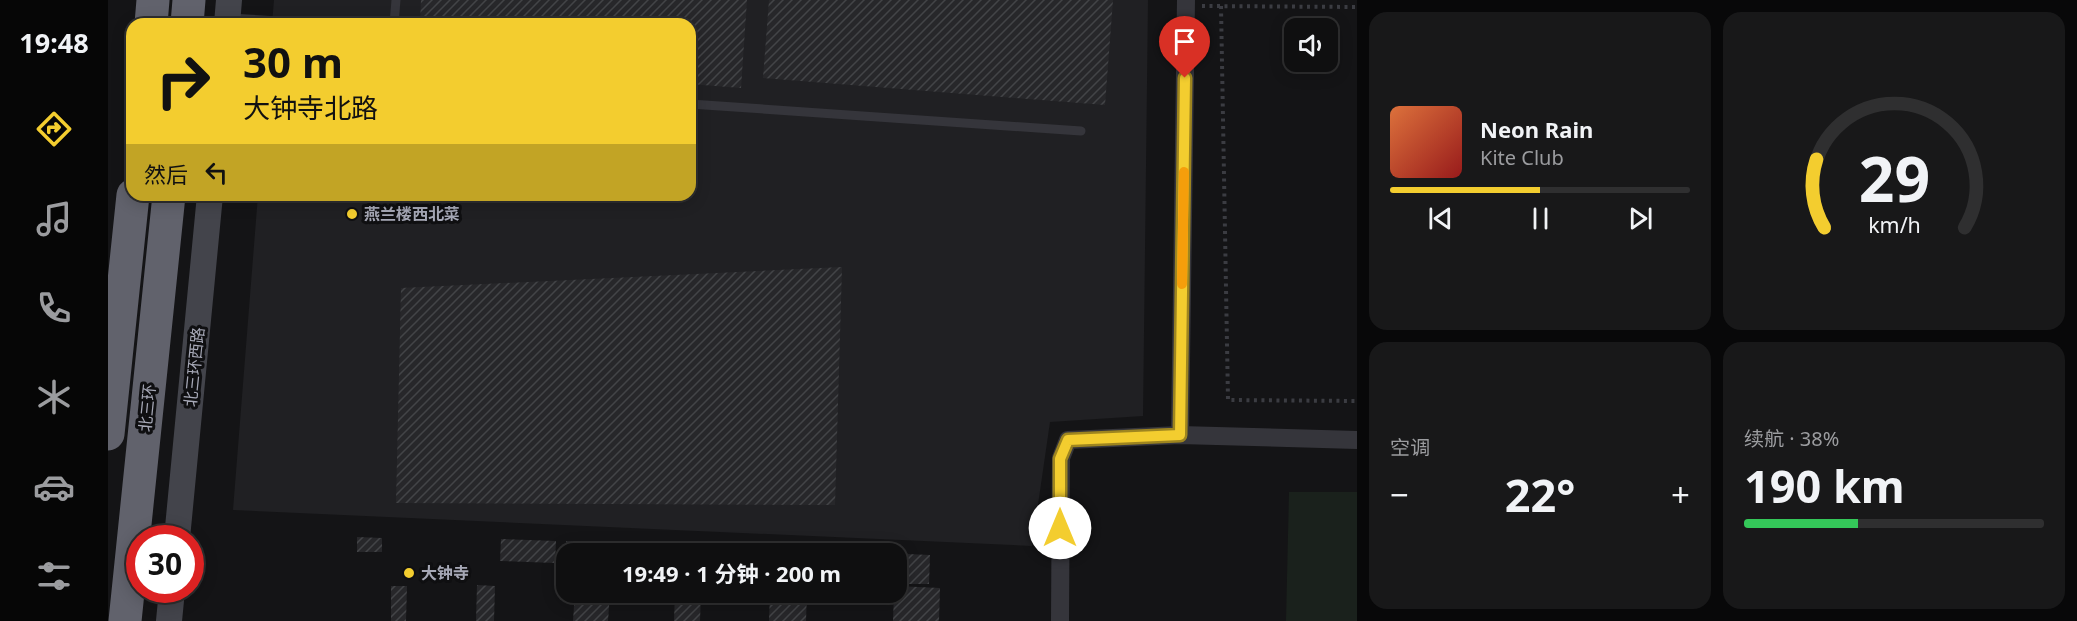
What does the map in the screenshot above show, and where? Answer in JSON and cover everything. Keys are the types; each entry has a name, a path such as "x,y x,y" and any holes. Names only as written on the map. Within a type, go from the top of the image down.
{"highway":[{"path":"152,18 153,0"},
{"path":"188,18 189,0"},
{"path":"108,434 132,201"},
{"name":"北三环","path":"125,621 168,201"}],"street":[{"path":"1180,435 1186,0"},
{"name":"北三环西路","path":"178,525 209,201"},
{"path":"1060,621 1060,459 1068,440 1180,435 1357,440"},
{"path":"169,621 171,603"}],"lane":[{"path":"394,18 396,0"},
{"path":"228,14 267,18"},
{"path":"696,104 1081,131"}],"path":[{"path":"1357,7 1221,6 1228,400 1357,401"}],"shaded area":[{"path":"274,0 1148,0 1143,416 1050,422 1032,546 233,510 258,201 696,201 696,18 272,18"},
{"path":"1289,492 1357,492 1357,621 1286,621"}],"building":[{"path":"421,0 747,0 741,88 696,84 696,18 420,18"},
{"path":"769,0 1113,0 1105,105 763,78"},
{"path":"842,267 835,505 396,503 401,288"},
{"path":"357,537 382,538 382,552 357,552"},
{"path":"501,539 556,541 555,563 500,561"},
{"path":"566,541 656,543 566,543"},
{"path":"907,554 930,555 929,584 907,584"},
{"path":"477,585 495,586 494,621 476,621"},
{"path":"391,586 407,586 406,621 391,621"},
{"path":"907,586 940,588 939,621 893,621 894,603 907,603"},
{"path":"574,603 609,603 608,621 573,621"},
{"path":"675,603 701,603 700,621 674,621"},
{"path":"770,603 807,603 806,621 769,621"}],"slow traffic":[{"path":"1182,284 1184,172"}],"place":[{"name":"燕兰楼西北菜","path":"352,214"},
{"name":"大钟寺","path":"409,573"}],"route":[{"path":"1060,528 1060,459 1068,440 1180,435 1185,78"}]}
